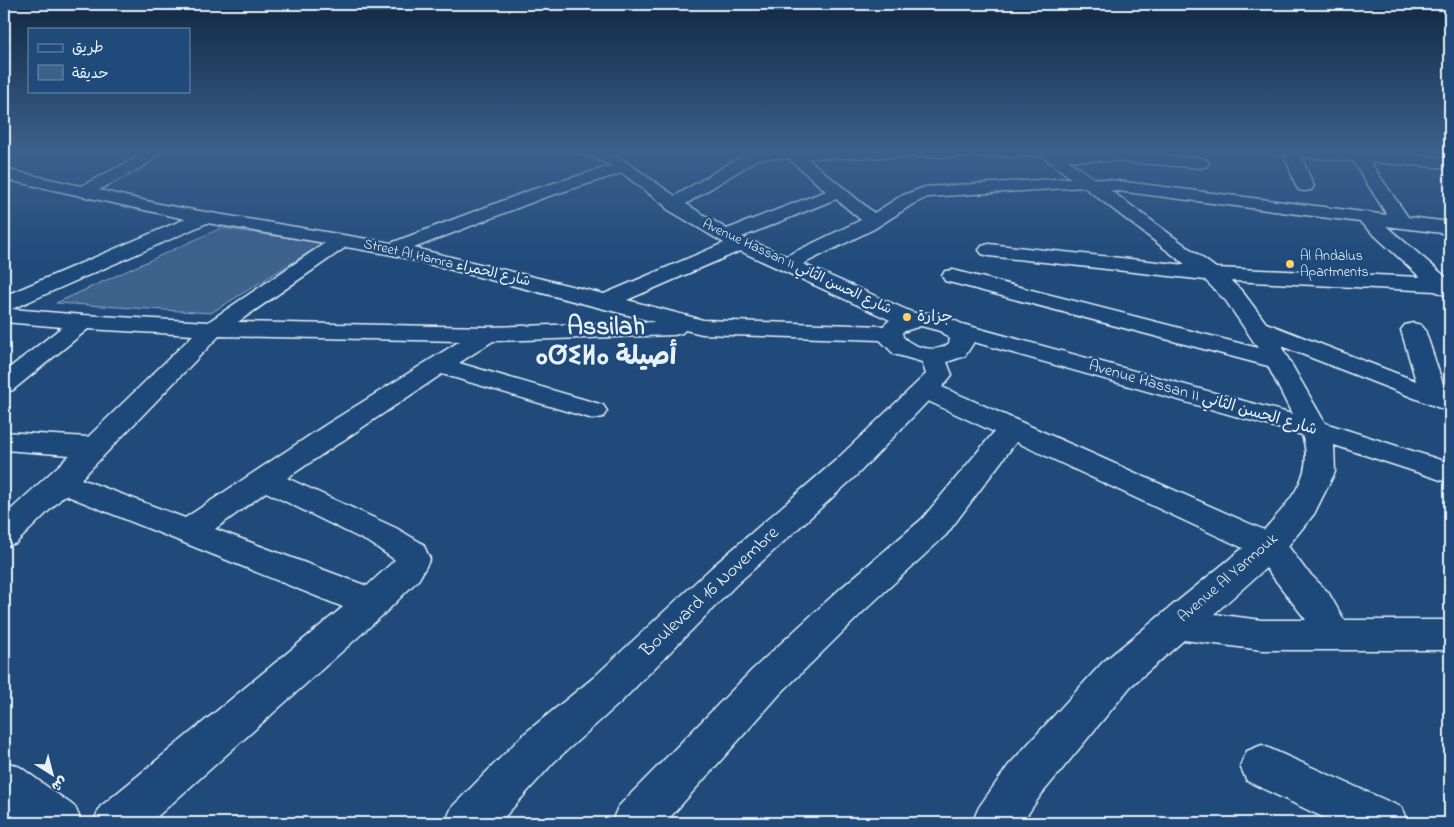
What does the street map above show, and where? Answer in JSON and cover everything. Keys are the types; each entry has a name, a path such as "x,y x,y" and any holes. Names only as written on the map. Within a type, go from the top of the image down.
{"street":[{"name":"Street Al Hamra شارع الحمراء","path":"73,190 205,217 393,249 606,301 702,327 900,327"},
{"path":"83,192 88,190"},
{"path":"393,249 551,190"},
{"name":"Avenue Hassan II شارع الحسن الثاني","path":"657,190 673,205 734,240 787,264 900,327 933,321 954,329 1314,430 1450,473"},
{"path":"673,205 697,190"},
{"path":"834,190 873,221"},
{"path":"787,264 873,221 907,200 925,192 964,190"},
{"name":"Avenue Al Yarmouk","path":"995,823 1024,781 1117,674 1269,546 1303,506 1320,472 1320,445 1314,430 1278,361 1258,328 1234,296 1211,274 1099,190"},
{"path":"1146,190 1450,228"},
{"path":"1380,190 1401,221"},
{"path":"606,301 837,193"},
{"path":"4,304 205,217"},
{"path":"1365,217 1447,287"},
{"path":"4,535 60,482 212,329 343,240"},
{"path":"989,250 1211,274 1447,287"},
{"path":"952,276 1278,361"},
{"path":"4,314 83,322 212,329 487,334 702,327"},
{"path":"4,384 83,322"},
{"path":"900,327 892,340 902,349 919,355 932,356 949,354 960,347 962,341 960,335 954,329"},
{"path":"1258,328 1442,400"},
{"path":"1413,330 1442,400"},
{"path":"187,532 264,479 487,334"},
{"name":"Boulevard 16 Novembre","path":"468,823 540,748 607,690 723,578 847,467 926,390 939,375 932,356"},
{"path":"440,365 593,411"},
{"path":"926,390 1010,430 1269,546 1293,579 1315,602 1333,634"},
{"path":"634,823 766,682 853,598 934,527 1010,430"},
{"path":"4,442 95,447"},
{"path":"116,823 372,603 407,570 413,559 411,553 384,536 264,479"},
{"path":"60,482 372,603"},
{"path":"1177,624 1262,635 1450,635"},
{"path":"1262,766 1385,823"},
{"path":"4,782 59,823"}],"green space":[{"path":"221,228 324,243 211,313 56,303"}],"place":[{"name":"Al Andalus Apartments","path":"1290,264"},
{"name":"جزارة","path":"907,317"}],"district":[{"name":"Assilah ⴰⵚⵉⵍⴰ أصيلة","path":"606,342"}]}
